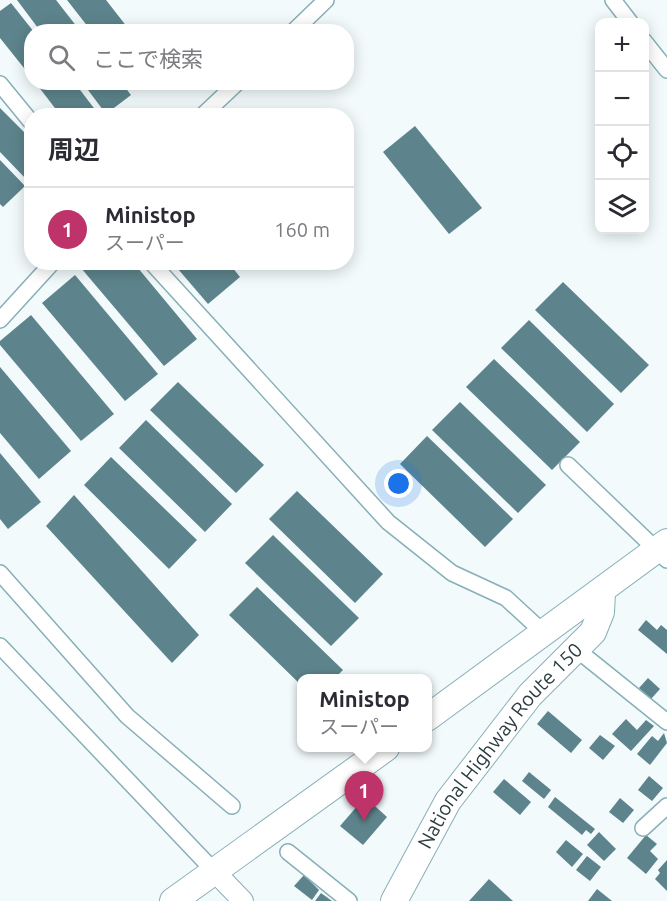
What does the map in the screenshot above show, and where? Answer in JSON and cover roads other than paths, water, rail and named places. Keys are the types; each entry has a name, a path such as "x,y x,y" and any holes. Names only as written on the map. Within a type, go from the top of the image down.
{"highway":[{"name":"National Highway Route 150","path":"432,714 544,633 664,551"},
{"name":"National Highway Route 150","path":"394,901 448,801 530,695 593,632 601,612 603,592"},
{"path":"173,901 379,752"}],"street":[{"path":"301,24 326,0"},
{"path":"613,0 627,18"},
{"path":"649,46 667,70"},
{"path":"0,84 24,113"},
{"path":"210,108 230,90"},
{"path":"0,320 46,270"},
{"path":"158,270 388,522 452,573 506,598 544,633"},
{"path":"568,465 664,551"},
{"path":"0,573 128,716 232,806"},
{"path":"0,645 243,901"},
{"path":"576,649 667,722"},
{"path":"644,828 667,806"},
{"path":"288,852 349,901"}],"place":[{"name":"Ministop","path":"364,821"}]}
